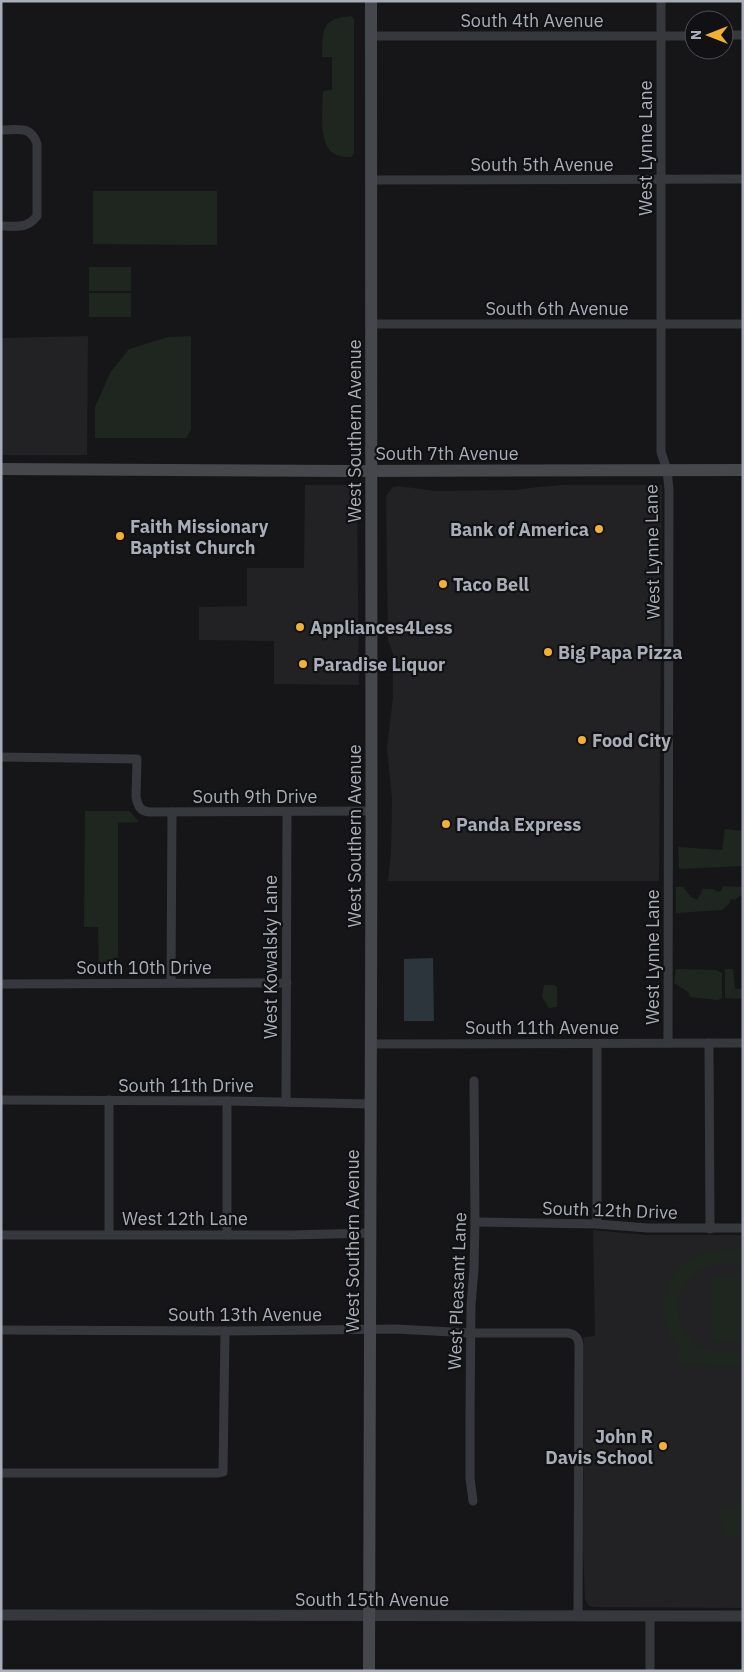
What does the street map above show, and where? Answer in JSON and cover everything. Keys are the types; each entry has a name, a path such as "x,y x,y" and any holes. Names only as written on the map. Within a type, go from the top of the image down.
{"main road":[{"name":"West Southern Avenue","path":"369,1671 372,811 371,1"},
{"name":"South 7th Avenue","path":"1,469 371,471 743,470"}],"street":[{"name":"West Lynne Lane","path":"661,1 661,452 667,470 669,490 668,1043"},
{"name":"South 4th Avenue","path":"371,36 684,36"},
{"path":"1,130 25,130 34,136 37,144 37,216 25,226 1,226"},
{"name":"South 5th Avenue","path":"371,180 743,180"},
{"name":"South 6th Avenue","path":"371,324 743,324"},
{"name":"South 9th Drive","path":"1,757 137,759 136,798 139,808 144,812 372,811"},
{"path":"171,983 172,812"},
{"name":"West Kowalsky Lane","path":"286,1102 287,812"},
{"name":"South 10th Drive","path":"1,984 287,983"},
{"path":"710,1043 710,1229"},
{"name":"South 11th Avenue","path":"371,1044 743,1043"},
{"path":"597,1044 597,1224"},
{"name":"West Pleasant Lane","path":"473,1501 470,1478 471,1333 475,1222 474,1082"},
{"name":"South 11th Drive","path":"1,1100 370,1104"},
{"path":"109,1100 109,1234"},
{"path":"227,1235 228,1101"},
{"name":"South 12th Drive","path":"475,1222 597,1224 647,1228 743,1228"},
{"name":"West 12th Lane","path":"1,1235 370,1233"},
{"name":"South 13th Avenue","path":"1,1330 225,1331 396,1329 471,1333 568,1333 577,1337 579,1345 578,1616"},
{"path":"1,1473 217,1474 223,1472 225,1331"},
{"name":"South 15th Avenue","path":"1,1615 743,1616"},
{"path":"650,1616 650,1671"}],"shaded area":[{"path":"352,16 354,19 354,153 352,157 348,157 332,153 324,138 322,128 323,91 332,90 332,57 322,57 322,47 324,32 329,22 334,19"},
{"path":"93,191 217,191 217,245 93,244"},
{"path":"89,267 131,267 131,291 89,291"},
{"path":"89,293 131,293 131,317 89,317"},
{"path":"88,336 87,455 1,455 1,338"},
{"path":"191,336 191,430 186,438 95,438 95,407 110,373 129,349 168,337"},
{"path":"305,485 345,485 355,492 357,498 359,685 274,684 274,641 199,640 199,607 247,606 247,568 304,568"},
{"path":"563,485 662,485 659,881 388,881 391,853 392,800 387,749 393,696 393,654 388,640 386,496 392,488 398,486 435,491 515,490"},
{"path":"85,811 129,811 139,822 118,823 118,974 99,975 98,927 84,927"},
{"path":"725,829 743,831 743,866 679,869 678,847 722,850"},
{"path":"723,886 743,887 743,896 741,895 735,900 731,899 729,904 722,910 676,913 676,887 683,887 691,897 697,900 703,889 713,889 718,892 721,891"},
{"path":"433,958 434,1021 404,1021 404,959"},
{"path":"676,969 716,970 722,973 722,998 718,1000 690,997 688,992 674,983"},
{"path":"725,969 733,969 735,989 743,989 743,999 725,998"},
{"path":"544,985 554,985 557,987 557,1007 549,1008 542,997"},
{"name":"John R Davis School","path":"593,1230 646,1235 743,1235 743,1608 593,1607 589,1606 585,1600 583,1549 583,1337 595,1336"},
{"path":"743,1249 743,1264 716,1265 701,1270 692,1278 680,1297 678,1308 683,1330 691,1340 709,1350 743,1352 743,1367 678,1365 678,1353 683,1352 671,1337 664,1317 665,1296 672,1277 687,1261 700,1254 721,1250"},
{"path":"713,1277 743,1278 743,1342 713,1342"},
{"path":"743,1500 743,1531 734,1538 724,1537 719,1514"}],"place":[{"name":"Bank of America","path":"599,529"},
{"name":"Faith Missionary Baptist Church","path":"120,536"},
{"name":"Taco Bell","path":"443,584"},
{"name":"Appliances4Less","path":"300,627"},
{"name":"Big Papa Pizza","path":"548,652"},
{"name":"Paradise Liquor","path":"303,664"},
{"name":"Food City","path":"582,740"},
{"name":"Panda Express","path":"446,824"},
{"name":"John R Davis School","path":"663,1446"}]}
